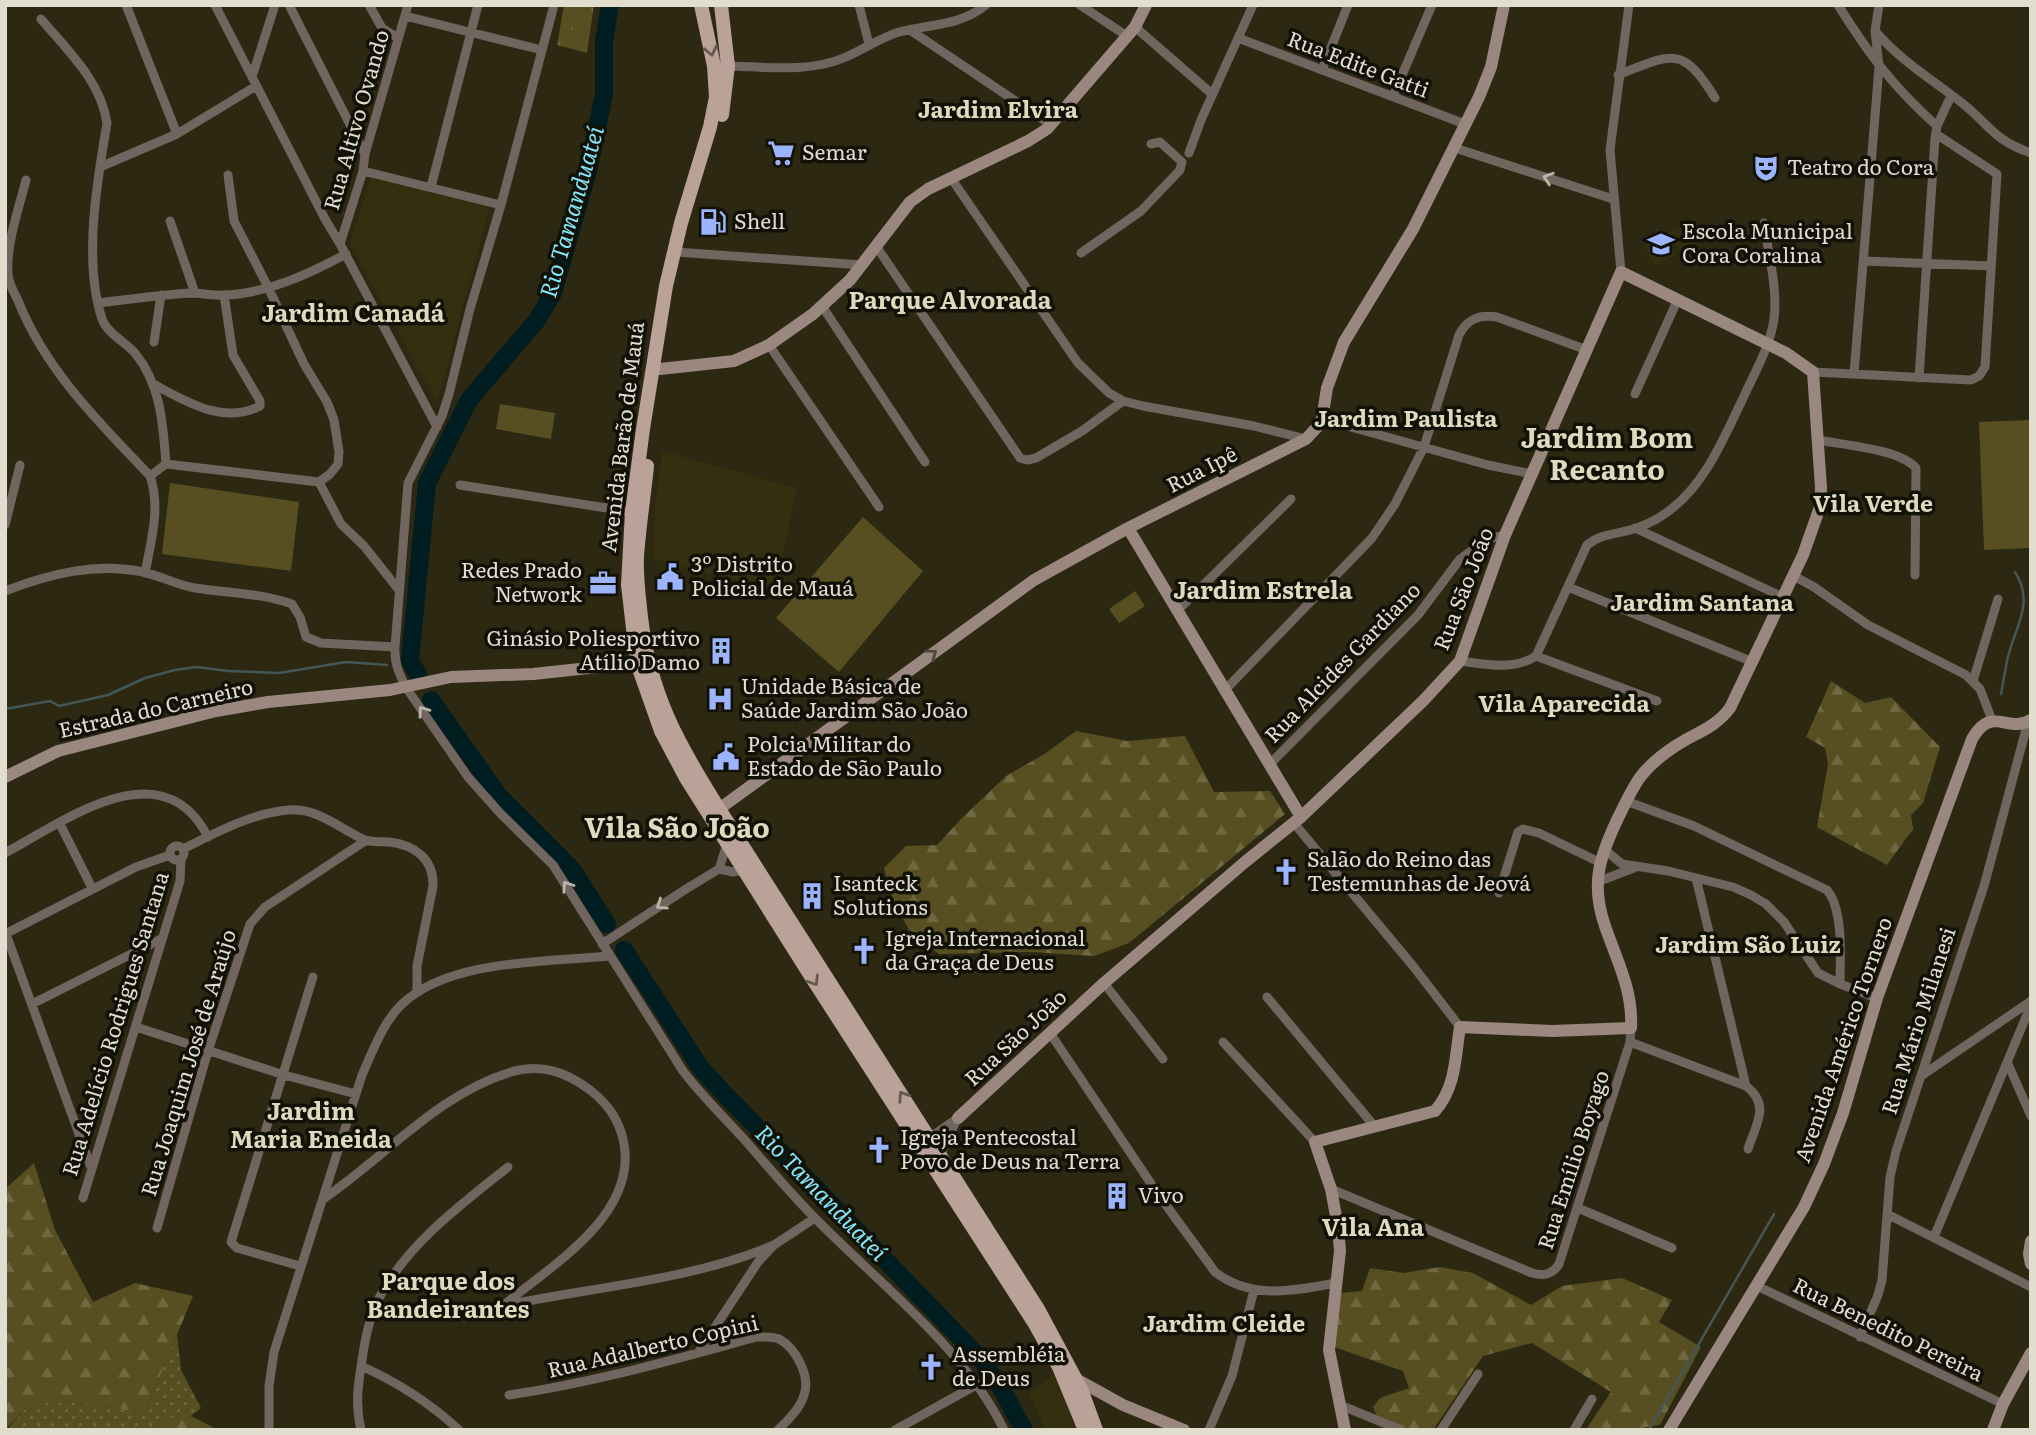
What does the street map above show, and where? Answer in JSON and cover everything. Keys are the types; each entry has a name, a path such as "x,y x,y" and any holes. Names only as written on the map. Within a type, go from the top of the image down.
{"main road":[{"path":"702,10 712,17 721,8"},
{"name":"Avenida Barão de Mauá","path":"678,252 721,121 728,66 721,8"},
{"name":"Avenida Barão de Mauá","path":"702,10 714,66 716,97 660,319 637,559 642,662 679,745 925,1141 1035,1324 1059,1367 1085,1430"},
{"name":"Avenida Barão de Mauá","path":"656,369 632,512 628,584 642,662 661,731 686,778 727,844 925,1141 941,1154 1038,1309 1076,1379 1096,1430"},
{"path":"686,778 691,779 707,800 719,810"}],"street":[{"path":"126,5 177,134"},
{"path":"215,5 325,219 341,244 437,427"},
{"path":"100,167 177,134 254,81 275,5"},
{"path":"289,5 365,154"},
{"path":"369,5 382,28 398,38"},
{"name":"Rua Altivo Ovando","path":"341,244 408,5"},
{"path":"431,187 478,5"},
{"path":"554,5 449,394 437,427 408,483 395,659 405,687 468,777 553,865 682,1071 815,1218 861,1260 955,1356 978,1384 1004,1430"},
{"path":"859,5 869,44"},
{"path":"728,66 810,66 846,57 869,44 910,30 959,21 974,15 986,5"},
{"path":"1080,5 1131,32 1212,94"},
{"path":"656,369 734,361 769,345 822,306 837,294 863,265 910,202 928,189 1028,141 1051,125 1131,32 1146,5"},
{"path":"1189,153 1212,94 1253,5"},
{"path":"1322,69 1348,5"},
{"path":"1393,96 1432,5"},
{"name":"Rua Ipê","path":"719,810 1034,580 1128,528 1306,439 1322,419 1327,388 1344,342 1413,229 1455,148 1491,67 1504,5"},
{"name":"Rua São João","path":"925,1141 958,1118 1104,983 1297,820 1423,701 1460,661 1505,535 1621,272 1610,150 1629,5"},
{"path":"1621,272 1795,358 1813,372 1970,380 1979,376 1984,367 1997,174 1936,130 1878,67 1838,5"},
{"path":"1854,374 1878,67 1875,31 1879,5"},
{"path":"405,16 542,50"},
{"path":"41,19 86,73 105,106 107,123 93,224 99,303 102,320 108,329 134,353 155,385 166,464"},
{"path":"910,30 1051,125"},
{"path":"1875,31 1916,71 1963,104 1996,136 2011,146 2031,153"},
{"name":"Rua Edite Gatti","path":"1238,38 1465,124"},
{"path":"1618,75 1661,58 1672,57 1687,61 1700,74 1715,98"},
{"path":"1919,378 1936,130 1951,96"},
{"path":"1081,253 1141,211 1180,170 1182,162 1160,142 1151,144"},
{"path":"1455,148 1613,199"},
{"path":"363,171 501,205"},
{"path":"228,175 234,221 304,364 327,401 334,420 338,464 319,482"},
{"path":"951,178 1078,363 1100,386 1123,401 1306,439"},
{"path":"26,180 14,226 7,275 28,326 54,370 149,476 154,488 153,527 145,573"},
{"path":"170,220 195,293"},
{"path":"1460,661 1500,666 1528,661 1535,656 1587,545 1592,540 1635,528 1669,511 1696,484 1724,437 1768,345 1774,316 1764,223"},
{"path":"876,246 1020,458 1036,458 1082,431 1123,401"},
{"path":"678,252 863,265"},
{"path":"99,303 161,295 224,295 268,287 312,272 346,254"},
{"path":"1864,261 1991,266"},
{"path":"154,342 161,295"},
{"path":"155,385 215,412 234,413 260,406 260,401 233,355 224,295"},
{"path":"1635,394 1678,299"},
{"path":"822,306 925,462"},
{"path":"1224,691 1372,538 1395,504 1424,447 1459,335 1468,321 1485,315 1497,317 1587,350"},
{"path":"769,345 879,507"},
{"path":"1460,1027 1552,1031 1631,1028 1631,998 1605,926 1597,882 1602,855 1626,801 1642,776 1666,752 1714,726 1724,716 1794,576 1820,507 1813,372"},
{"path":"1322,419 1488,465 1532,474"},
{"path":"1818,440 1897,456 1909,461 1916,468 1915,575"},
{"path":"149,476 166,464 319,482"},
{"path":"5,525 20,465"},
{"path":"319,482 341,524 364,546 399,590"},
{"path":"460,485 632,512"},
{"path":"1177,611 1291,499"},
{"path":"1128,528 1270,764 1297,820 1460,1027 1452,1084 1435,1111 1315,1142"},
{"path":"1635,528 1783,597"},
{"name":"Rua Alcides Gardiano","path":"1270,764 1418,615 1460,559 1487,539 1505,535"},
{"path":"5,591 74,570 145,573 193,588 292,604 297,609 306,637 321,643 395,647"},
{"path":"1794,576 1868,625 1953,667 1973,681 1980,689 1993,720 2020,724 2029,721"},
{"path":"1568,587 1753,662"},
{"path":"1973,681 1998,599"},
{"path":"1535,656 1657,701"},
{"name":"Estrada do Carneiro","path":"5,777 58,751 216,711 268,702 405,687 451,677 533,674 642,662"},
{"name":"Avenida Américo Tornero","path":"1669,1430 1804,1207 1824,1164 1843,1112 1877,998 1964,758 1980,726 1993,720"},
{"name":"Rua Mário Milanesi","path":"1860,1337 1880,1289 1892,1167 1981,895 2029,721"},
{"path":"5,853 85,809 134,793 152,794 184,805 195,815 208,837"},
{"path":"1626,801 1694,826 1827,890 1835,901 1840,984"},
{"path":"91,1167 6,934 136,867 170,855 175,860 208,837 271,813 299,809 312,812 365,841 391,842 417,851 426,858 433,874 433,886 417,966 417,992"},
{"path":"60,824 92,888"},
{"path":"1499,893 1518,832 1523,829 1539,833 1622,864 1668,871 1733,887 1766,904 1793,933 1815,970 1840,984 1877,998"},
{"name":"Rua Joaquim José de Araújo","path":"157,1228 245,933 265,907 365,841"},
{"path":"602,944 719,869 727,844"},
{"name":"Rua Adelício Rodrigues Santana","path":"83,1198 180,881 182,854"},
{"path":"1597,882 1636,867"},
{"path":"719,869 733,872 744,870 763,879"},
{"path":"1696,878 1746,1086"},
{"path":"33,1004 161,939"},
{"path":"269,1430 269,1386 274,1352 356,1094 382,1030 401,1005 435,981 465,972 527,963 609,956"},
{"path":"300,1266 240,1249 232,1244 232,1239 313,977"},
{"path":"1104,983 1163,1059"},
{"path":"1267,997 1375,1127"},
{"path":"1921,1076 2031,1003"},
{"path":"1934,1237 2008,1064 2031,1003"},
{"path":"136,1027 284,1075 356,1094"},
{"name":"Rua Emílio Boyago","path":"1331,1189 1503,1262 1541,1275 1552,1272 1559,1264 1578,1208 1630,1042 1631,1028"},
{"path":"1049,1033 1160,1197 1215,1272 1227,1281 1254,1290 1298,1290 1336,1283"},
{"path":"1223,1042 1315,1142 1331,1189 1340,1251 1329,1350 1345,1430"},
{"path":"1630,1042 1746,1086 1754,1092 1760,1102 1760,1112 1748,1149"},
{"path":"2008,1064 2031,1116"},
{"path":"322,1200 439,1108 475,1085 513,1071 542,1067 578,1081 598,1096 620,1125 626,1160 621,1187 613,1205 587,1235 505,1304"},
{"name":"Rua São João","path":"941,1154 958,1118"},
{"path":"361,1430 356,1395 371,1319 379,1298 398,1269 429,1234 508,1167"},
{"path":"1578,1208 1672,1248"},
{"path":"1889,1215 2031,1287"},
{"path":"463,1315 505,1304 703,1270 774,1245 815,1218"},
{"path":"2031,1241 2031,1264"},
{"path":"698,1353 750,1273 774,1245"},
{"name":"Rua Benedito Pereira","path":"1757,1286 2003,1404"},
{"path":"1209,1430 1232,1376 1254,1290"},
{"name":"Rua Adalberto Copini","path":"509,1395 621,1374 757,1337 778,1338 787,1345 802,1367 806,1382 805,1394 799,1407 778,1430"},
{"path":"1993,1430 2003,1404 2031,1353"},
{"path":"361,1366 384,1376 411,1393 443,1415 459,1430"},
{"path":"1441,1430 1478,1374"},
{"path":"1076,1379 1123,1405 1184,1430"},
{"path":"895,1430 978,1384"},
{"path":"1574,1430 1592,1399"},
{"path":"1340,1405 1401,1430"}],"shaded area":[{"path":"371,178 490,207 437,403 350,243"},
{"name":"Escola Municipal Cora Coralina","path":"1695,219 1706,238 1681,252 1674,242 1671,245 1676,254 1654,265 1644,246"},
{"path":"662,451 797,488 775,590 653,559 655,505"},
{"path":"1055,1374 1077,1430 1046,1430 1028,1393"}],"green space":[{"path":"564,5 594,5 587,53 557,45"},
{"path":"570,5 586,5 583,30 566,26"},
{"path":"500,404 555,413 551,439 496,429"},
{"path":"2031,420 2031,548 1984,550 1979,422"},
{"path":"170,483 299,502 291,571 162,554"},
{"path":"863,517 923,571 839,672 776,618"},
{"path":"1135,591 1145,606 1119,623 1109,609"},
{"path":"1831,681 1865,703 1891,697 1940,747 1923,803 1911,815 1913,829 1887,865 1817,827 1828,764 1825,748 1806,737"},
{"path":"1076,731 1127,741 1185,736 1214,792 1270,791 1285,814 1129,943 1094,956 1032,952 939,954 909,930 890,892 884,868 906,846 937,845 1006,776 1043,755"},
{"path":"34,1163 55,1230 93,1302 135,1283 193,1296 145,1413 66,1401 24,1410 5,1430 5,1189"},
{"path":"1440,1267 1473,1273 1531,1305 1562,1286 1622,1278 1672,1300 1659,1322 1701,1347 1660,1425 1629,1430 1589,1430 1587,1428 1611,1392 1532,1343 1483,1356 1433,1430 1407,1430 1378,1419 1373,1407 1380,1398 1409,1388 1403,1371 1334,1347 1341,1293 1362,1291 1370,1268 1403,1273"},
{"path":"177,1335 181,1370 201,1408 191,1416 160,1420 153,1430 7,1430 24,1410 66,1401 145,1413"},
{"path":"191,1416 218,1430 153,1430 160,1420"}],"waterway":[{"name":"Rio Tamanduateí","path":"418,674 410,661 427,483 469,400 537,320 553,293 588,171 604,94 604,41 610,5"},
{"path":"2001,694 2007,661 2023,606 2021,584 2015,572"},
{"path":"5,709 50,701 59,706 108,695 145,678 197,667 279,673 346,662 387,665"},
{"name":"Rio Tamanduateí","path":"431,700 498,795 572,869 607,924"},
{"name":"Rio Tamanduateí","path":"624,950 700,1067 978,1356 998,1383 1024,1430"},
{"path":"1649,1430 1774,1214"}],"place":[{"name":"Semar","path":"781,153"},
{"name":"Teatro do Cora","path":"1766,168"},
{"name":"Shell","path":"713,222"},
{"name":"Escola Municipal Cora Coralina","path":"1661,244"},
{"name":"3º Distrito Policial de Mauá","path":"670,577"},
{"name":"Redes Prado Network","path":"603,583"},
{"name":"Ginásio Poliesportivo Atílio Damo","path":"721,651"},
{"name":"Unidade Básica de Saúde Jardim São João","path":"720,699"},
{"name":"Polcia Militar do Estado de São Paulo","path":"726,757"},
{"name":"Salão do Reino das Testemunhas de Jeová","path":"1286,872"},
{"name":"Isanteck Solutions","path":"812,896"},
{"name":"Igreja Internacional da Graça de Deus","path":"864,951"},
{"name":"Igreja Pentecostal Povo de Deus na Terra","path":"879,1150"},
{"name":"Vivo","path":"1117,1196"},
{"name":"Assembléia de Deus","path":"931,1367"}],"district":[{"name":"Jardim Elvira","path":"998,110"},
{"name":"Parque Alvorada","path":"950,301"},
{"name":"Jardim Canadá","path":"353,314"},
{"name":"Jardim Paulista","path":"1406,419"},
{"name":"Jardim Bom Recanto","path":"1607,454"},
{"name":"Vila Verde","path":"1873,504"},
{"name":"Jardim Estrela","path":"1263,591"},
{"name":"Jardim Santana","path":"1702,603"},
{"name":"Vila Aparecida","path":"1564,704"},
{"name":"Vila São João","path":"677,828"},
{"name":"Jardim São Luiz","path":"1748,945"},
{"name":"Jardim Maria Eneida","path":"311,1126"},
{"name":"Vila Ana","path":"1373,1228"},
{"name":"Parque dos Bandeirantes","path":"448,1296"},
{"name":"Jardim Cleide","path":"1224,1324"}]}
